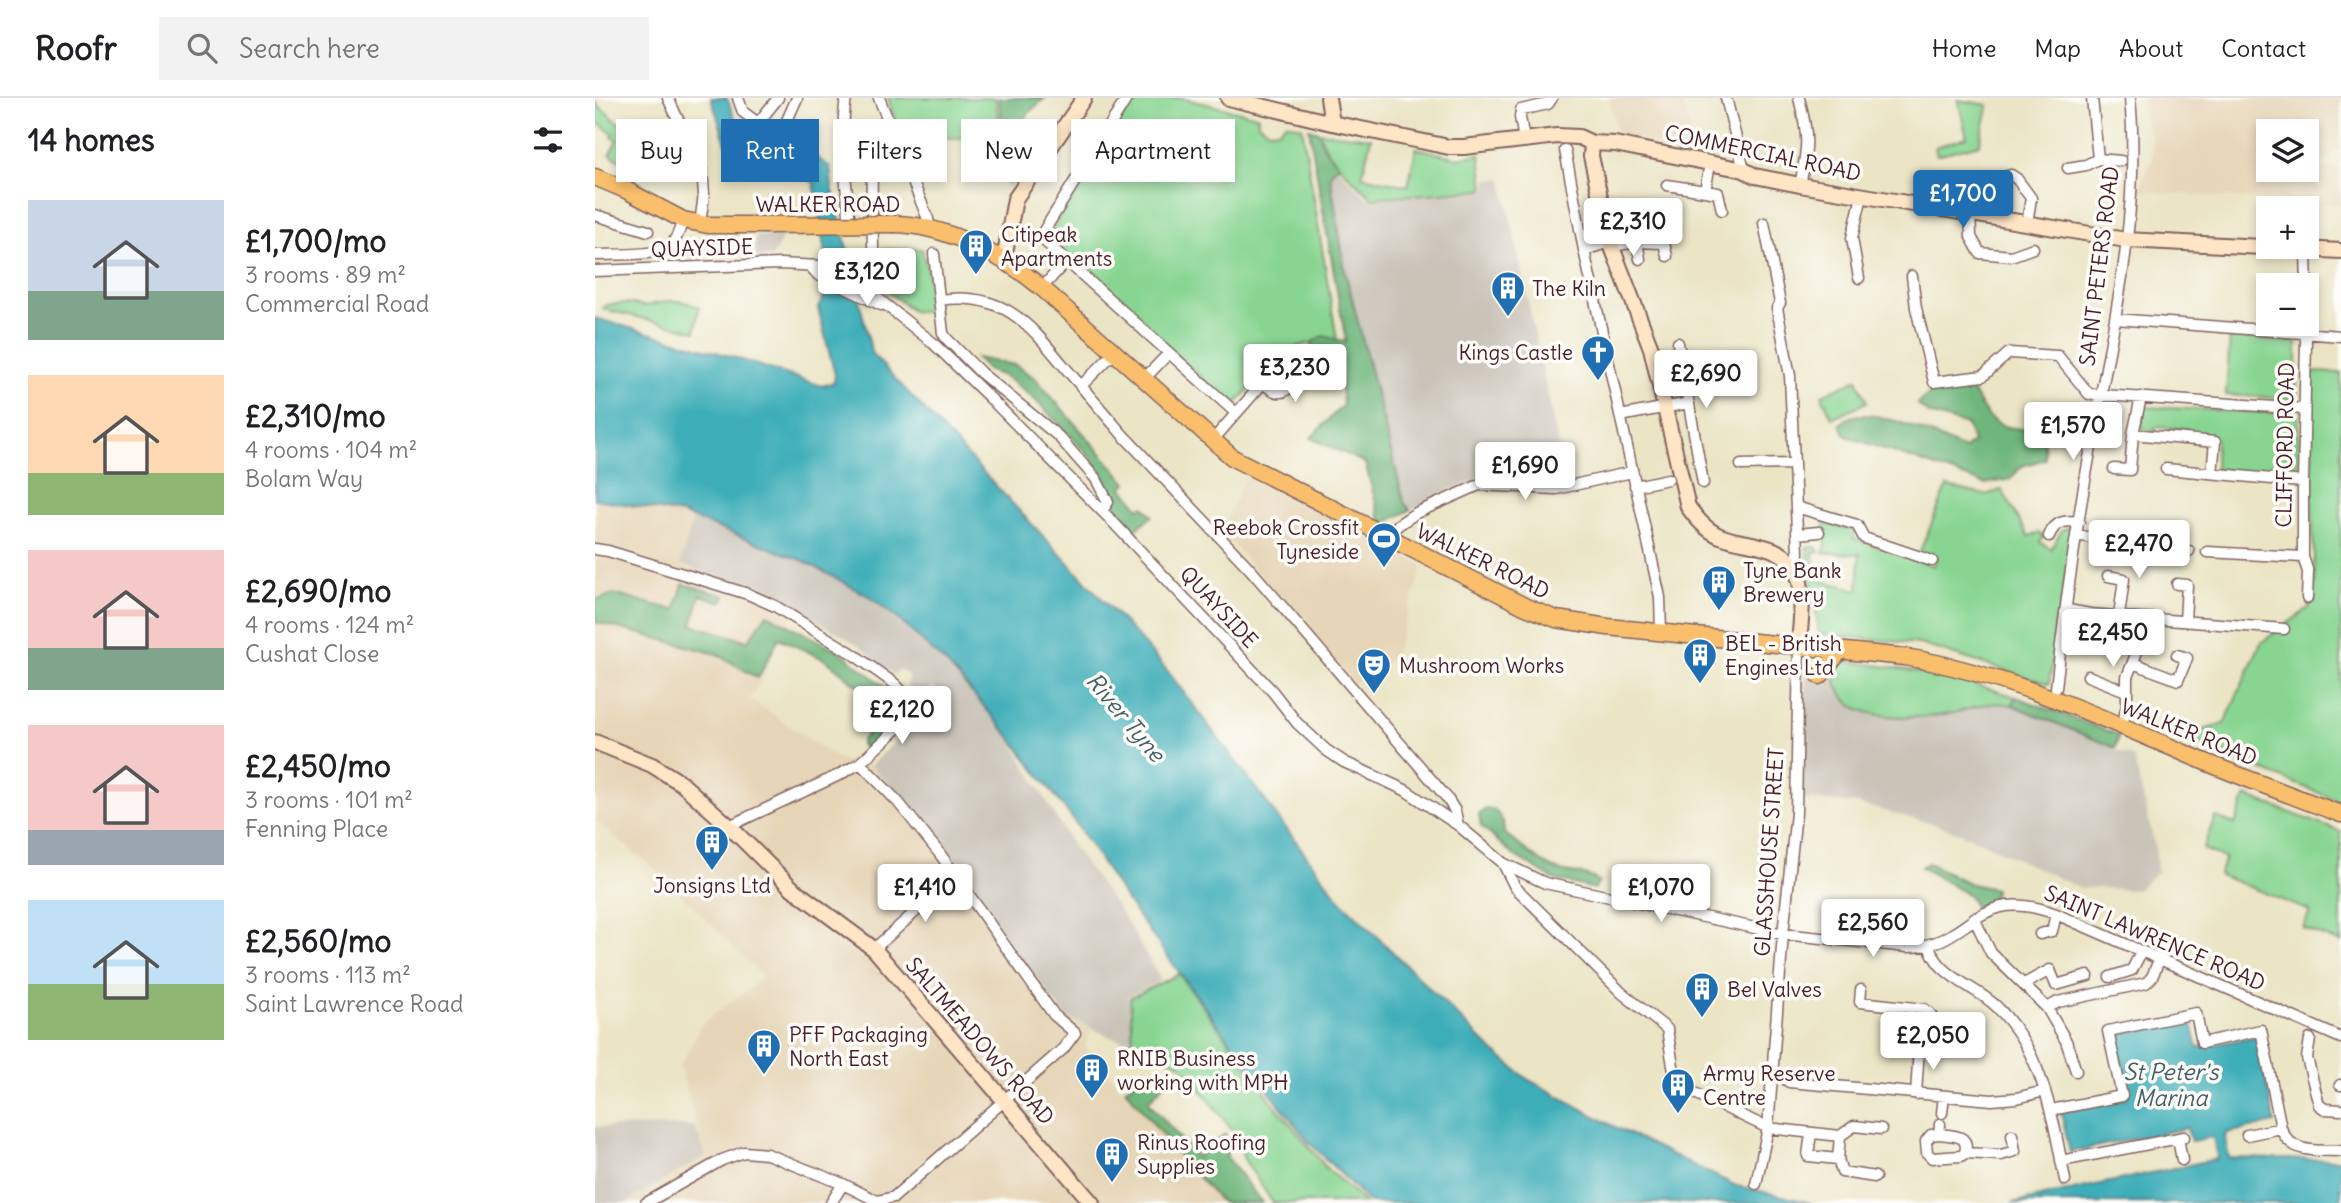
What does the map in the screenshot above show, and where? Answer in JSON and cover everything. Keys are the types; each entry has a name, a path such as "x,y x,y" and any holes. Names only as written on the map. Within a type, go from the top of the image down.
{"main road":[{"name":"WALKER ROAD","path":"595,177 626,190 680,220 700,225 895,224 930,230 977,246 1004,259 1042,288 1233,458 1526,607 1556,619 1661,633 1905,657 1944,664 1994,678 2341,814"},
{"path":"1820,676 1840,651"}],"street":[{"path":"668,98 701,167 703,194 700,225"},
{"path":"739,98 743,112 753,119"},
{"path":"761,119 778,98"},
{"path":"788,119 797,98"},
{"path":"846,98 843,148 849,214"},
{"path":"879,98 887,119"},
{"path":"1004,259 1015,200 1084,98"},
{"path":"1127,98 1040,237 1236,414"},
{"name":"COMMERCIAL ROAD","path":"1228,98 1449,147 1464,148 1524,140 1579,137 1593,143 1744,170 1755,176 1800,185 2126,240 2256,246"},
{"path":"1328,98 1332,123"},
{"path":"1524,140 1521,110 1548,104 1552,98"},
{"path":"1725,98 1744,170"},
{"path":"1799,98 1807,132 1800,185"},
{"path":"2092,98 2098,159"},
{"name":"SAINT PETERS ROAD","path":"2056,688 2064,609 2115,319 2126,240 2132,162 2130,98"},
{"path":"1593,143 1591,156 1611,244 1651,348 1688,507 1699,521 1720,536 1769,547 1794,568 1801,588 1799,647"},
{"path":"1565,150 1584,250 1660,597 1661,633"},
{"path":"2069,169 2087,166 2098,159 2121,162"},
{"path":"1705,191 1710,164"},
{"path":"1933,194 2011,175 2031,198 2027,223"},
{"path":"811,267 829,281 858,286 861,264 871,255 873,248 874,182"},
{"path":"913,182 930,230"},
{"path":"1667,185 1718,193 1722,210"},
{"path":"1859,278 1852,238 1862,196"},
{"path":"1971,214 1971,237 1980,253 2011,256 2033,248"},
{"path":"595,215 648,231"},
{"path":"595,255 666,249 676,238 680,220"},
{"path":"1764,223 1780,303 1777,308 1790,376 1798,553 1794,568"},
{"path":"1637,242 1640,259"},
{"path":"1584,250 1611,244 1664,243 1667,256"},
{"name":"COMMERCIAL ROAD","path":"2319,249 2341,251"},
{"path":"934,254 946,338 981,373 1058,436 1096,479 1107,497 1108,502 1102,511"},
{"path":"1042,288 1066,261"},
{"name":"QUAYSIDE","path":"595,271 742,265 811,267 827,268 858,286 933,342 1102,511 1273,692 1297,723 1326,750 1344,762 1405,790 1458,825 1503,863 1545,883"},
{"path":"1912,276 1934,382 1983,376 2009,353 2058,356 2089,394 2304,409"},
{"path":"939,300 961,297 978,299 1003,307 1023,320 1122,434 1249,569 1447,798 1455,811 1458,825"},
{"path":"2115,319 2256,330"},
{"path":"2319,335 2341,336"},
{"name":"CLIFFORD ROAD","path":"2307,336 2303,557 2308,572 2307,598"},
{"path":"1678,343 1703,483"},
{"path":"1081,386 1114,353"},
{"path":"1144,379 1168,354"},
{"path":"1212,441 1276,368 1310,360"},
{"path":"1263,383 1273,391 1285,392 1292,383 1290,365"},
{"path":"2113,469 2130,470 2133,434 2141,397"},
{"path":"1620,415 1689,403"},
{"path":"2133,434 2215,442 2212,473"},
{"path":"1741,465 1794,464"},
{"path":"2166,469 2303,482"},
{"path":"1388,537 1398,525 1416,513 1479,485 1550,489 1632,472"},
{"path":"1635,486 1668,479"},
{"path":"1796,507 1857,525 1864,538 1932,561"},
{"path":"2049,536 2053,527 2065,520 2079,522"},
{"path":"1797,534 1819,532"},
{"path":"2077,535 2121,544 2189,551"},
{"path":"595,549 748,594 775,606 853,654 895,684 910,701 910,717 860,763 729,826"},
{"path":"2207,552 2303,557"},
{"path":"2108,576 2124,579 2119,616"},
{"path":"2177,584 2187,585 2185,621"},
{"path":"2068,610 2284,629"},
{"path":"2122,727 2127,705 2127,677 2150,619"},
{"name":"GLASSHOUSE STREET","path":"1756,1184 1769,1128 1783,934 1796,813 1799,647"},
{"path":"2133,663 2178,680 2187,658 2178,654"},
{"path":"2088,676 2126,691"},
{"name":"SALTMEADOWS ROAD","path":"595,742 652,765 681,783 793,889 874,949 1092,1203"},
{"path":"646,1203 722,1160 744,1152 767,1154 877,1200 894,1197 1063,1049 1075,1033 1054,1016 955,876 898,802 860,763"},
{"path":"1503,863 1515,887 1622,993 1667,1029 1676,1084 1769,1128 1840,1136 1854,1126 1881,1129"},
{"path":"874,949 955,876"},
{"name":"SAINT LAWRENCE ROAD","path":"1545,883 1783,934 1908,947 1928,945 1941,940 1988,910 2010,905 2036,907 2341,1038"},
{"path":"2040,934 2052,930 2056,914"},
{"path":"1974,918 1991,953 2047,1008 2066,1041 2076,1071"},
{"path":"1928,945 1943,969 1986,997 2010,1021 2029,1050 2051,1110 2065,1180"},
{"path":"2110,977 2132,970 2141,952"},
{"path":"2047,1008 2058,1002 2141,985 2152,977 2159,960"},
{"path":"2024,984 2050,970 2056,985 2088,976"},
{"path":"1861,990 1859,1006 1928,1010 1934,1019 1931,1040 1927,1045 1899,1046 1899,1038"},
{"path":"2051,1110 2122,1096 2108,1031 2196,1013 2202,1043 2261,1030 2281,1128 2286,1139 2294,1146 2341,1152"},
{"path":"2310,1039 2307,1058 2317,1102 2322,1108 2341,1110"},
{"path":"1916,1094 1919,1047"},
{"path":"1772,1070 1790,1082 1916,1094 2003,1099 2045,1091"},
{"path":"1942,1113 1944,1096"},
{"path":"2247,1135 2281,1128"},
{"path":"1965,1153 1967,1145 1963,1138 1939,1129 1926,1141 1927,1153 1932,1158 1961,1156 1965,1153 2001,1155 2015,1151 2012,1135"},
{"path":"1811,1133 1808,1156 1838,1159"},
{"path":"1840,1136 1838,1159 1842,1172 1875,1177"},
{"path":"2061,1161 2181,1138 2182,1160"},
{"path":"831,1203 843,1184"}],"shaded area":[{"path":"1609,98 1681,98 1693,139 1663,145 1618,135"},
{"path":"2142,98 2341,98 2341,151 2335,151 2328,160 2322,161 2321,166 2341,168 2341,205 2319,203 2319,196 2256,196 2256,199 2138,191 2152,160 2153,141 2143,117"},
{"path":"1337,168 1369,200 1486,192 1486,180 1502,178 1566,481 1540,485 1504,480 1500,474 1449,490 1410,510 1404,502 1345,271 1330,174"},
{"path":"784,235 772,257 755,258 756,236"},
{"path":"1246,475 1423,565 1394,657 1354,684 1222,531"},
{"path":"595,499 682,514 693,519 680,564 778,597 799,610 756,668 765,675 750,699 838,759 871,765 941,848 1026,966 1068,1018 1092,1030 1085,1046 1220,1203 625,1203 705,1156 680,1065 700,1026 763,977 662,875 595,821 595,759 600,751 601,737 595,735"},
{"path":"693,519 804,561 869,596 948,665 1007,733 1072,845 1122,914 1161,980 1128,997 1132,1043 1113,1038 1068,1018 1026,966 941,848 871,765 930,708 939,691 932,686 922,697 907,686 908,675 899,669 894,675 858,645 778,597 680,564"},
{"path":"1827,659 1917,670 2016,697 2013,705 2134,758 2156,852 2157,872 2137,890 2078,887 1968,836 1934,824 1858,804 1801,799 1806,675"},
{"path":"695,1126 706,1156 625,1203 595,1203 595,1127"}],"green space":[{"path":"888,98 996,98 998,119 961,119 961,138 947,138 947,119 894,119"},
{"path":"999,98 1045,98 1024,119 1001,119"},
{"path":"1135,98 1180,98 1258,116 1258,123 1269,131 1279,130 1286,123 1302,127 1337,340 1323,336 1296,347 1298,359 1270,366 1233,407 1047,237 1082,182 1235,182 1235,119 1122,119"},
{"path":"1958,100 1988,105 1980,144 1937,155 1935,147 1967,137"},
{"path":"595,103 616,121 616,139 612,137 614,134 595,121"},
{"path":"1309,129 1319,132 1323,146 1339,165 1330,174 1345,271 1404,502 1410,510 1385,523 1381,521 1365,463 1311,438 1343,405 1338,357 1316,361 1311,343 1323,336 1346,342"},
{"path":"1319,132 1371,138 1362,176 1408,186 1416,148 1458,158 1480,154 1484,190 1372,198 1334,159"},
{"path":"616,142 616,158 610,154"},
{"path":"881,249 922,249 937,313 913,311 881,286 874,256"},
{"path":"681,301 699,307 695,331 603,309 606,305 626,303 645,306"},
{"path":"2230,337 2297,342 2297,399 2226,395"},
{"path":"976,358 1015,365 1035,378 1127,483 1122,487 1139,508 1144,506 1152,516 1135,530 1114,504 1110,488 1094,461 1072,437 1033,398 1006,377 987,370"},
{"path":"2312,372 2341,373 2341,802 2193,742 2197,732 2224,724 2261,643 2309,608 2315,584"},
{"path":"1857,379 1867,402 1832,418 1822,395"},
{"path":"1956,386 1973,392 1985,412 1996,423 2011,428 2033,430 2044,443 2045,459 2022,466 2010,479 1985,484 1846,436 1840,424 1854,416 1879,417 1910,426 1965,449 1973,442 1967,425 1929,414 1917,404 1930,393"},
{"path":"2144,407 2298,414 2299,475 2295,475 2294,469 2260,467 2260,473 2215,469 2216,439 2189,436 2188,429 2156,427 2155,431 2142,430"},
{"path":"1947,487 1985,495 2002,490 2028,536 2039,533 2044,537 2040,542 2051,549 2062,530 2073,525 2049,684 1920,644 1819,634 1807,547 1816,547 1819,552 1813,553 1819,580 1858,590 1860,554 1823,553 1826,545 1824,522 1855,531 1853,538 1933,566 1936,557 1920,551"},
{"path":"683,584 725,596 722,602 700,595 692,625 748,641 767,614 839,651 892,692 898,709 894,723 866,749 861,745 862,740 882,716 880,704 826,660 779,638 758,678 717,654 595,622 595,599 613,594 675,610"},
{"path":"1840,661 1929,674 2016,697 2012,705 1986,704 1938,716 1897,717 1869,713 1849,703 1840,691 1833,669"},
{"path":"2016,697 2119,735 2115,748 2012,705"},
{"path":"2246,796 2341,832 2341,943 2303,928 2310,911 2219,875 2225,858 2203,849 2215,817 2235,824"},
{"path":"1486,809 1494,809 1503,821 1504,833 1531,854 1561,871 1595,879 1599,882 1595,889 1553,879 1512,854 1481,826 1479,814"},
{"path":"1928,863 1971,884 1995,889 1993,900 1975,908 1970,896 1921,867"},
{"path":"1179,974 1274,1104 1328,1170 1366,1203 1273,1203 1244,1159 1238,1138 1182,1065 1133,1043 1130,998"},
{"path":"1146,1072 1164,1084 1148,1102 1197,1157 1225,1134 1227,1157 1262,1203 1222,1203 1188,1166 1125,1089"}],"water":[{"path":"711,98 727,98 735,119 721,119 721,128"},
{"name":"River Tyne","path":"819,159 830,167 832,186 872,354 1169,673 1340,900 1489,1047 1527,1079 1615,1127 1734,1185 1812,1203 1370,1203 1308,1141 1218,1025 1129,904 1072,818 1007,733 948,665 898,619 869,596 804,561 682,514 595,499 595,318 730,356 822,386 834,382 835,375 818,308 826,293 832,292 814,183 819,182"},
{"name":"St Peter's Marina","path":"2191,1020 2198,1048 2257,1036 2275,1123 2226,1133 2229,1158 2341,1160 2341,1203 2012,1203 2216,1159 2213,1138 2191,1141 2187,1128 2070,1152 2061,1112 2128,1098 2114,1035"}],"place":[{"name":"Citipeak Apartments","path":"976,276"},
{"name":"The Kiln","path":"1508,318"},
{"name":"Kings Castle","path":"1598,382"},
{"name":"Reebok Crossfit Tyneside","path":"1384,569"},
{"name":"Tyne Bank Brewery","path":"1719,612"},
{"name":"BEL - British Engines Ltd","path":"1700,685"},
{"name":"Mushroom Works","path":"1374,695"},
{"name":"Jonsigns Ltd","path":"712,872"},
{"name":"Bel Valves","path":"1702,1019"},
{"name":"PFF Packaging North East","path":"764,1076"},
{"name":"RNIB Business working with MPH","path":"1092,1100"},
{"name":"Army Reserve Centre","path":"1678,1115"},
{"name":"Rinus Roofing Supplies","path":"1112,1184"}]}
